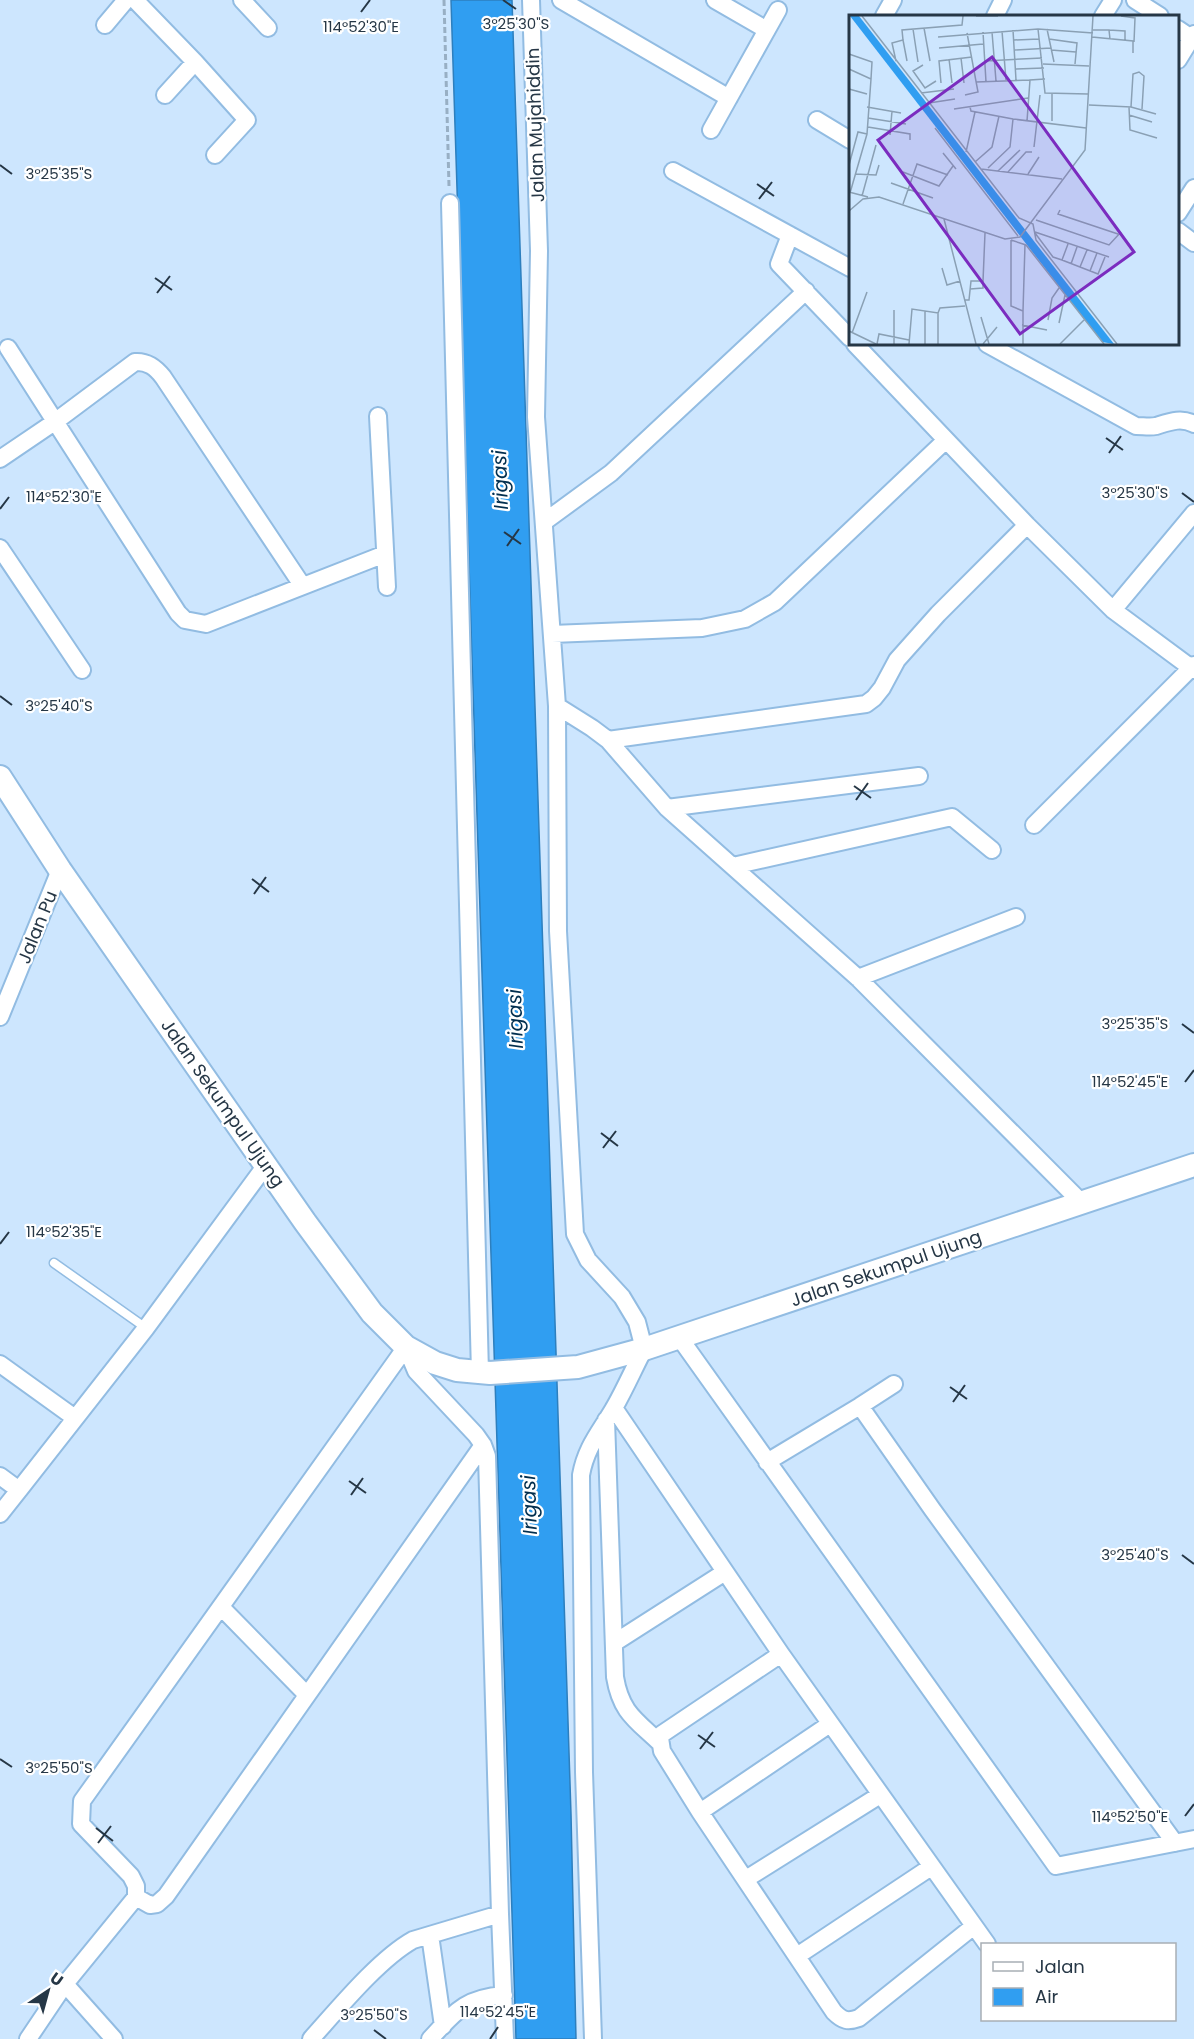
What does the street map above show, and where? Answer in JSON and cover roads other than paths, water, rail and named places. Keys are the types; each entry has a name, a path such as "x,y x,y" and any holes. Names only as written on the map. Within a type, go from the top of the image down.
{"main road":[{"name":"Jalan Sekumpul Ujung","path":"0,777 60,870 305,1222 372,1313 410,1349 435,1363 457,1370 485,1373 578,1367 644,1349 1194,1165"}],"street":[{"path":"105,25 126,0"},
{"path":"135,0 247,120 215,155"},
{"path":"242,0 268,28"},
{"path":"561,0 729,98"},
{"path":"715,0 767,30"},
{"path":"885,15 893,0"},
{"path":"996,15 1003,0"},
{"path":"1104,15 1113,0"},
{"path":"1135,0 1158,15"},
{"name":"Jalan Mujahiddin","path":"536,1 539,251 536,417 557,706 558,931 575,1234 588,1260 622,1297 637,1322 644,1349"},
{"path":"711,130 778,10"},
{"path":"1179,58 1189,35"},
{"path":"165,95 195,62"},
{"path":"817,120 849,139"},
{"path":"674,171 849,267"},
{"path":"1179,211 1194,188"},
{"path":"450,203 485,1373"},
{"path":"1179,232 1194,243"},
{"path":"790,235 779,264 849,337"},
{"path":"544,522 611,473 806,291"},
{"path":"856,345 1027,525 1113,610 1193,668 1034,825"},
{"path":"989,345 1136,426 1154,426 1171,421 1194,424"},
{"path":"8,348 178,613 185,620 206,624 385,554"},
{"path":"0,459 56,421 135,362 143,362 155,367 164,377 302,585"},
{"path":"378,416 387,587"},
{"path":"552,634 702,628 745,619 776,602 946,440"},
{"path":"1113,610 1194,513"},
{"path":"608,740 866,704 882,688 897,660 938,614 1027,525"},
{"path":"0,548 82,670"},
{"path":"557,706 608,740 667,808 858,978 1081,1202"},
{"path":"667,808 919,776"},
{"path":"733,866 952,817 992,850"},
{"name":"Jalan Pu","path":"0,1017 60,870"},
{"path":"858,978 1016,917"},
{"path":"0,1514 146,1328 266,1165"},
{"path":"679,1337 1056,1866 1194,1839"},
{"path":"410,1349 416,1371 483,1445 487,1456 505,2039"},
{"path":"28,2039 65,1984 136,1898 136,1886 131,1876 81,1824 82,1801 88,1789 410,1349"},
{"path":"593,2039 584,1772 581,1475 584,1458 644,1349"},
{"path":"0,1364 75,1418"},
{"path":"767,1462 860,1407 894,1384"},
{"path":"860,1407 1175,1843"},
{"path":"610,1414 725,1572 986,1943"},
{"path":"610,1414 615,1677 618,1694 625,1709 660,1743"},
{"path":"136,1898 150,1905 157,1904 166,1896 483,1445"},
{"path":"0,1476 19,1490"},
{"path":"614,1643 725,1572"},
{"path":"221,1607 307,1695"},
{"path":"781,1654 662,1734 660,1743 662,1751 700,1812 834,2012 842,2019 849,2021 859,2019 974,1926"},
{"path":"700,1812 830,1724"},
{"path":"746,1879 880,1795"},
{"path":"797,1956 931,1867"},
{"path":"310,2039 361,1985 403,1946 430,1935 500,1914"},
{"path":"430,1935 443,2026"},
{"path":"65,1984 114,2039"},
{"path":"430,2039 457,2012 478,1998 504,1995"}],"lane":[{"path":"54,1263 146,1328"}],"water":[{"name":"Irigasi","path":"451,0 512,0 571,1814 576,2039 516,2039"}]}
